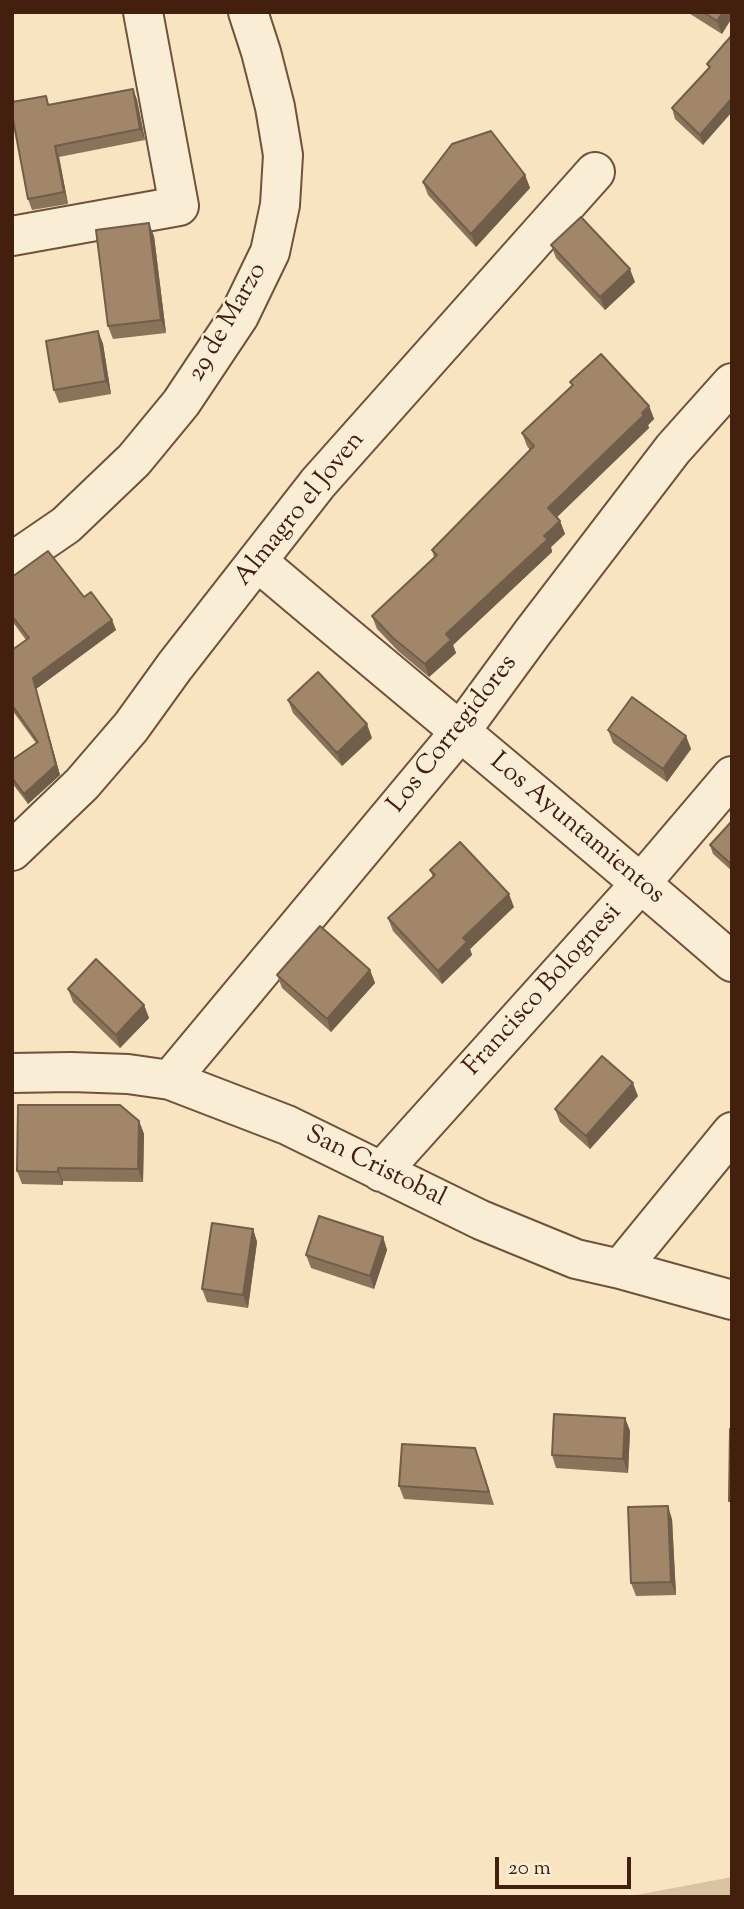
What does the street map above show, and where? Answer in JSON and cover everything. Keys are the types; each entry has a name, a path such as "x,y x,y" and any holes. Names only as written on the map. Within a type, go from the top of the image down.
{"street":[{"path":"12,236 179,206 143,12"},
{"name":"29 de Marzo","path":"12,562 66,525 134,460 181,403 239,316 270,252 280,205 283,155 275,107 248,12"},
{"name":"Almagro el Joven","path":"12,851 82,784 131,727 175,666 318,483 595,173"},
{"name":"Los Corregidores","path":"170,1080 459,733 673,449 732,383"},
{"name":"Los Ayuntamientos","path":"258,562 732,962"},
{"name":"Francisco Bolognesi","path":"381,1172 641,883 732,776"},
{"name":"San Cristobal","path":"12,1073 94,1073 170,1080 287,1125 481,1220 576,1259 732,1300"},
{"path":"620,1269 732,1132"}],"shaded area":[{"path":"732,1877 732,1897 626,1897"}],"building":[{"path":"703,12 723,12 717,21"},
{"path":"732,35 732,98 700,135 672,108 710,67 707,64"},
{"path":"133,89 140,129 55,146 64,192 28,199 12,102 46,96 48,105"},
{"path":"491,131 525,175 471,234 423,182 452,144"},
{"path":"581,217 630,269 600,297 551,245"},
{"path":"149,223 161,320 108,326 96,230"},
{"path":"98,331 106,381 54,390 46,341"},
{"path":"601,354 649,406 642,413 644,415 548,508 560,521 544,536 548,539 446,634 451,640 425,664 393,638 372,616 437,555 432,550 534,446 522,433 573,385 570,382"},
{"path":"48,551 84,597 91,592 112,620 33,678 56,765 24,794 12,778 12,760 38,742 12,705 12,650 29,638 12,616 12,577"},
{"path":"318,672 367,724 337,753 288,700"},
{"path":"632,697 686,736 663,769 608,730"},
{"path":"732,821 732,865 710,845"},
{"path":"460,842 509,894 463,938 467,942 438,971 388,918 435,875 430,870"},
{"path":"320,926 370,970 327,1019 277,975"},
{"path":"96,959 144,1005 116,1035 68,989"},
{"path":"602,1056 633,1083 586,1136 555,1109"},
{"path":"18,1105 120,1105 139,1121 138,1169 58,1168 58,1172 17,1171"},
{"path":"319,1216 383,1237 370,1276 306,1255"},
{"path":"212,1223 253,1229 243,1295 202,1289"},
{"path":"554,1414 625,1418 623,1459 552,1455"},
{"path":"732,1429 732,1501 729,1501"},
{"path":"402,1444 475,1448 489,1492 399,1486"},
{"path":"668,1506 671,1582 631,1583 628,1507"}]}
